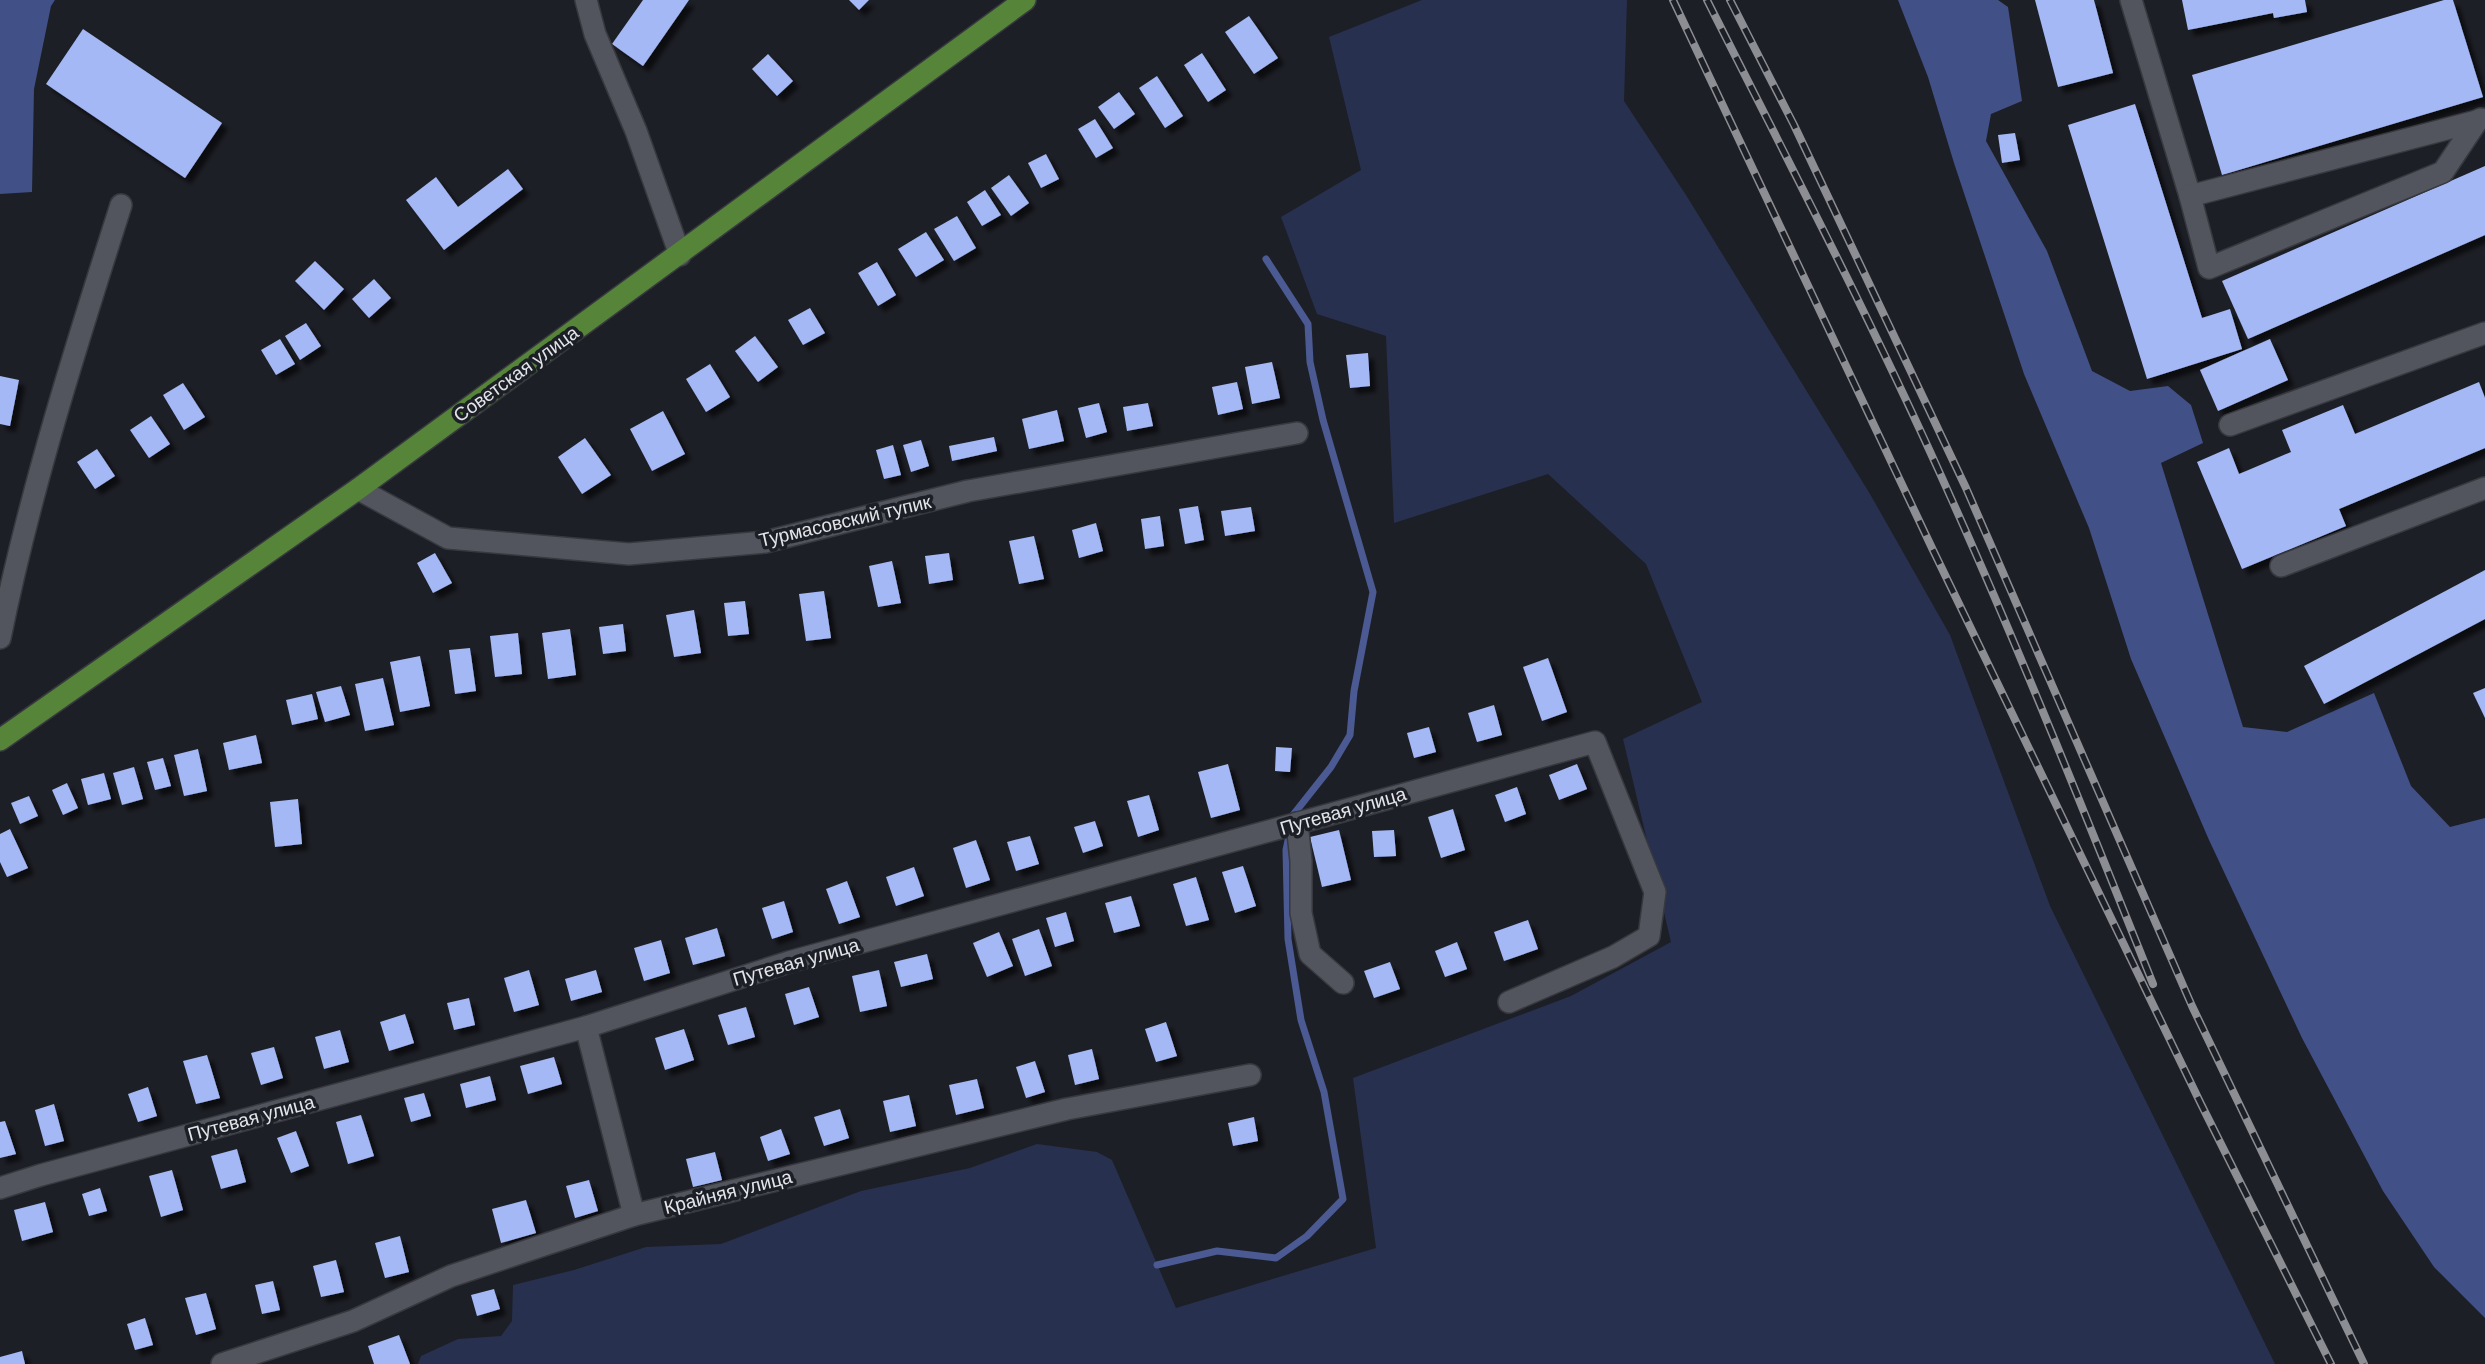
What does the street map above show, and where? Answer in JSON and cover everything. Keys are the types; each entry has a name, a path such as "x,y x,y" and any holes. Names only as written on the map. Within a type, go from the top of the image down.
{"main road":[{"name":"Советская улица","path":"0,740 358,489 1025,0"}],"street":[{"path":"586,0 595,34 636,131 680,255"},
{"path":"2131,0 2209,268 2443,172 2481,119"},
{"path":"2190,196 2481,119"},
{"path":"0,638 17,554 57,408 121,205"},
{"path":"2230,425 2485,333"},
{"name":"Турмасовский тупик","path":"358,489 448,538 629,554 765,542 968,491 1297,433"},
{"path":"2281,566 2485,488"},
{"name":"Путевая улица","path":"0,1188 586,1027 789,962 1595,742 1655,892 1649,936 1591,967 1510,1002"},
{"path":"1289,826 1301,861 1301,913 1310,954 1343,983"},
{"path":"586,1027 635,1215"},
{"name":"Крайняя улица","path":"222,1364 353,1321 452,1276 635,1215 1067,1109 1250,1075"}],"shaded area":[{"path":"0,0 55,0 51,6 34,89 32,192 0,194"},
{"path":"1422,0 1627,0 1624,101 1686,195 1870,494 1950,635 2050,906 2275,1364 418,1364 421,1356 458,1339 501,1336 512,1321 513,1285 574,1270 646,1247 721,1244 861,1191 970,1168 1037,1144 1097,1152 1112,1160 1176,1308 1376,1248 1353,1078 1571,996 1671,942 1623,739 1702,702 1646,564 1548,474 1394,523 1386,336 1317,314 1281,217 1361,170 1329,37"},
{"path":"1898,0 1998,0 2008,7 2022,101 1991,114 1986,141 2047,251 2092,371 2130,391 2168,386 2191,405 2203,443 2161,463 2243,727 2287,732 2374,693 2411,786 2450,827 2485,818 2485,1318 2434,1267 2383,1191 2302,1038 2209,840 2131,659 2089,528 2024,374 1928,77"}],"building":[{"path":"643,0 689,0 643,66 612,44"},
{"path":"849,0 869,0 859,10"},
{"path":"2035,0 2094,0 2113,73 2058,87"},
{"path":"2182,0 2305,0 2307,12 2274,18 2273,13 2188,30"},
{"path":"2444,0 2453,0 2483,97 2222,175 2192,75"},
{"path":"1249,16 1278,58 1254,74 1225,32"},
{"path":"83,29 222,123 185,178 46,84"},
{"path":"1202,53 1226,90 1208,102 1184,65"},
{"path":"768,54 793,81 777,96 752,69"},
{"path":"1157,76 1183,116 1165,128 1139,88"},
{"path":"1119,92 1135,114 1114,129 1098,107"},
{"path":"2135,104 2202,318 2230,309 2242,349 2147,379 2068,125"},
{"path":"1095,119 1113,148 1096,158 1078,129"},
{"path":"2015,133 2020,160 2002,163 1998,135"},
{"path":"1046,154 1059,179 1041,188 1028,163"},
{"path":"2485,166 2485,235 2248,339 2222,281"},
{"path":"508,169 523,189 444,250 406,200 436,177 458,207"},
{"path":"1009,175 1029,203 1011,216 991,188"},
{"path":"985,190 1001,215 982,226 967,202"},
{"path":"957,216 976,248 954,261 934,229"},
{"path":"926,232 944,260 916,277 898,249"},
{"path":"315,261 344,289 324,310 295,281"},
{"path":"877,262 896,295 878,306 858,273"},
{"path":"374,279 391,298 369,318 352,299"},
{"path":"810,308 825,333 803,345 788,320"},
{"path":"306,323 321,346 300,360 285,336"},
{"path":"755,336 778,367 758,382 735,351"},
{"path":"280,339 295,364 276,375 261,350"},
{"path":"2270,339 2288,380 2218,411 2200,370"},
{"path":"1368,353 1370,386 1350,388 1346,355"},
{"path":"1272,362 1280,398 1252,404 1245,367"},
{"path":"710,364 730,397 706,412 686,379"},
{"path":"0,376 19,380 10,426 0,424"},
{"path":"1237,382 1243,409 1218,415 1212,387"},
{"path":"2479,382 2485,398 2485,448 2339,509 2346,526 2242,569 2197,462 2229,448 2239,474 2291,452 2282,430 2343,405 2355,434"},
{"path":"183,383 205,417 184,430 163,395"},
{"path":"1099,403 1107,432 1086,438 1078,408"},
{"path":"1148,403 1153,426 1127,431 1123,407"},
{"path":"1057,410 1064,441 1029,449 1022,419"},
{"path":"663,411 685,454 652,471 630,429"},
{"path":"151,416 170,444 149,458 130,430"},
{"path":"994,437 997,451 952,461 949,446"},
{"path":"585,438 611,475 582,494 558,457"},
{"path":"921,440 929,466 911,472 903,445"},
{"path":"893,445 901,475 884,479 876,450"},
{"path":"97,449 115,476 95,489 77,462"},
{"path":"1198,506 1204,540 1185,544 1179,509"},
{"path":"1251,507 1255,531 1225,536 1221,511"},
{"path":"1160,516 1164,546 1145,549 1141,519"},
{"path":"1096,523 1103,551 1079,558 1072,530"},
{"path":"1034,536 1044,579 1019,584 1009,541"},
{"path":"435,553 452,583 433,593 417,563"},
{"path":"949,553 953,580 929,584 925,556"},
{"path":"892,561 901,603 878,607 869,566"},
{"path":"2485,570 2485,619 2324,704 2304,666"},
{"path":"824,591 831,638 806,641 799,594"},
{"path":"745,601 749,634 728,636 724,603"},
{"path":"694,610 701,653 674,657 666,615"},
{"path":"623,624 626,651 603,654 599,627"},
{"path":"570,629 576,675 548,679 542,633"},
{"path":"518,633 522,674 495,677 490,636"},
{"path":"470,648 476,691 455,694 449,650"},
{"path":"420,656 430,706 400,712 390,662"},
{"path":"1548,658 1567,712 1542,721 1523,667"},
{"path":"383,678 394,725 365,731 355,684"},
{"path":"341,686 350,715 325,722 316,692"},
{"path":"2485,688 2485,718 2473,693"},
{"path":"312,694 318,719 292,725 286,700"},
{"path":"1494,705 1502,735 1477,742 1468,713"},
{"path":"1429,727 1436,752 1414,758 1407,733"},
{"path":"256,735 262,763 229,770 223,743"},
{"path":"1276,747 1292,748 1290,772 1275,771"},
{"path":"198,749 207,791 184,796 174,755"},
{"path":"163,758 171,786 155,790 147,762"},
{"path":"1228,764 1240,810 1211,818 1198,772"},
{"path":"1577,764 1587,789 1559,800 1549,775"},
{"path":"134,767 143,799 122,805 113,773"},
{"path":"104,773 111,799 88,805 81,779"},
{"path":"67,783 78,808 63,815 52,790"},
{"path":"1517,787 1526,814 1505,822 1495,795"},
{"path":"1149,795 1159,830 1138,837 1127,801"},
{"path":"29,796 38,816 20,824 11,803"},
{"path":"298,799 302,844 275,847 270,802"},
{"path":"1453,809 1465,850 1441,858 1428,817"},
{"path":"1095,821 1103,846 1083,853 1074,827"},
{"path":"10,829 28,868 7,877 0,862 0,834"},
{"path":"1339,830 1351,880 1322,887 1310,837"},
{"path":"1394,830 1396,856 1374,857 1372,831"},
{"path":"1030,836 1039,864 1016,871 1007,842"},
{"path":"976,840 990,880 966,888 953,848"},
{"path":"1243,866 1256,906 1235,913 1222,872"},
{"path":"914,867 924,896 896,906 886,877"},
{"path":"1196,877 1209,920 1186,926 1173,884"},
{"path":"847,881 860,917 839,924 826,889"},
{"path":"1131,896 1140,926 1114,933 1105,903"},
{"path":"784,901 793,932 772,939 762,908"},
{"path":"1066,912 1074,941 1055,947 1046,918"},
{"path":"1528,920 1538,949 1504,961 1494,932"},
{"path":"717,928 725,956 693,965 685,938"},
{"path":"1039,929 1052,966 1025,976 1012,939"},
{"path":"999,932 1013,966 987,977 973,943"},
{"path":"661,940 670,973 644,981 634,948"},
{"path":"1457,942 1467,969 1445,977 1435,951"},
{"path":"927,954 933,979 901,987 894,962"},
{"path":"1390,962 1400,989 1374,998 1364,971"},
{"path":"529,970 539,1005 514,1012 504,978"},
{"path":"596,970 602,992 571,1001 565,979"},
{"path":"879,970 887,1006 860,1012 852,976"},
{"path":"809,987 819,1017 794,1025 785,994"},
{"path":"469,998 475,1025 454,1030 447,1003"},
{"path":"746,1007 755,1037 728,1045 718,1015"},
{"path":"405,1014 414,1043 389,1051 380,1022"},
{"path":"1166,1022 1177,1056 1156,1062 1145,1029"},
{"path":"684,1029 694,1060 665,1070 655,1038"},
{"path":"340,1030 349,1062 324,1069 315,1037"},
{"path":"274,1047 283,1078 261,1085 251,1053"},
{"path":"1092,1049 1099,1079 1075,1085 1068,1055"},
{"path":"207,1055 220,1098 196,1104 183,1061"},
{"path":"554,1057 562,1084 528,1094 520,1066"},
{"path":"1035,1061 1045,1092 1026,1098 1016,1067"},
{"path":"490,1076 496,1100 466,1108 460,1084"},
{"path":"977,1079 984,1108 956,1115 949,1085"},
{"path":"148,1087 157,1116 138,1122 128,1094"},
{"path":"424,1093 431,1116 411,1122 404,1098"},
{"path":"909,1095 916,1126 890,1132 883,1101"},
{"path":"54,1104 64,1141 45,1146 35,1110"},
{"path":"840,1109 849,1138 824,1146 814,1117"},
{"path":"361,1115 374,1156 348,1164 336,1122"},
{"path":"1254,1117 1258,1141 1233,1146 1228,1123"},
{"path":"5,1121 16,1154 0,1158 0,1122"},
{"path":"781,1129 790,1154 768,1161 760,1137"},
{"path":"296,1131 309,1166 291,1173 277,1138"},
{"path":"237,1149 246,1182 221,1189 211,1156"},
{"path":"715,1152 722,1180 693,1187 686,1159"},
{"path":"172,1170 183,1210 161,1217 149,1176"},
{"path":"589,1180 598,1211 575,1218 566,1186"},
{"path":"100,1188 107,1211 89,1216 82,1194"},
{"path":"526,1200 536,1233 501,1243 492,1209"},
{"path":"45,1202 53,1232 22,1241 14,1210"},
{"path":"400,1236 409,1272 385,1278 375,1243"},
{"path":"336,1260 344,1292 321,1297 313,1266"},
{"path":"273,1281 280,1310 262,1314 255,1285"},
{"path":"494,1289 500,1309 477,1316 471,1295"},
{"path":"206,1293 216,1329 196,1335 185,1298"},
{"path":"145,1318 153,1345 135,1350 127,1324"},
{"path":"399,1335 410,1364 374,1364 368,1346"},
{"path":"22,1351 25,1364 0,1364 0,1357"}],"waterway":[{"path":"1266,259 1308,324 1310,362 1323,420 1373,592 1354,691 1350,735 1331,767 1292,819"},
{"path":"1157,1265 1217,1251 1276,1258 1307,1236 1343,1199 1324,1092 1301,1020 1288,939 1286,850 1290,831"}],"railway":[{"path":"1673,0 1932,548 2201,1104 2331,1364"},
{"path":"1707,0 1893,372 1978,558 2153,984"},
{"path":"1730,0 1794,125 1966,488 2192,1006 2364,1364"}]}
